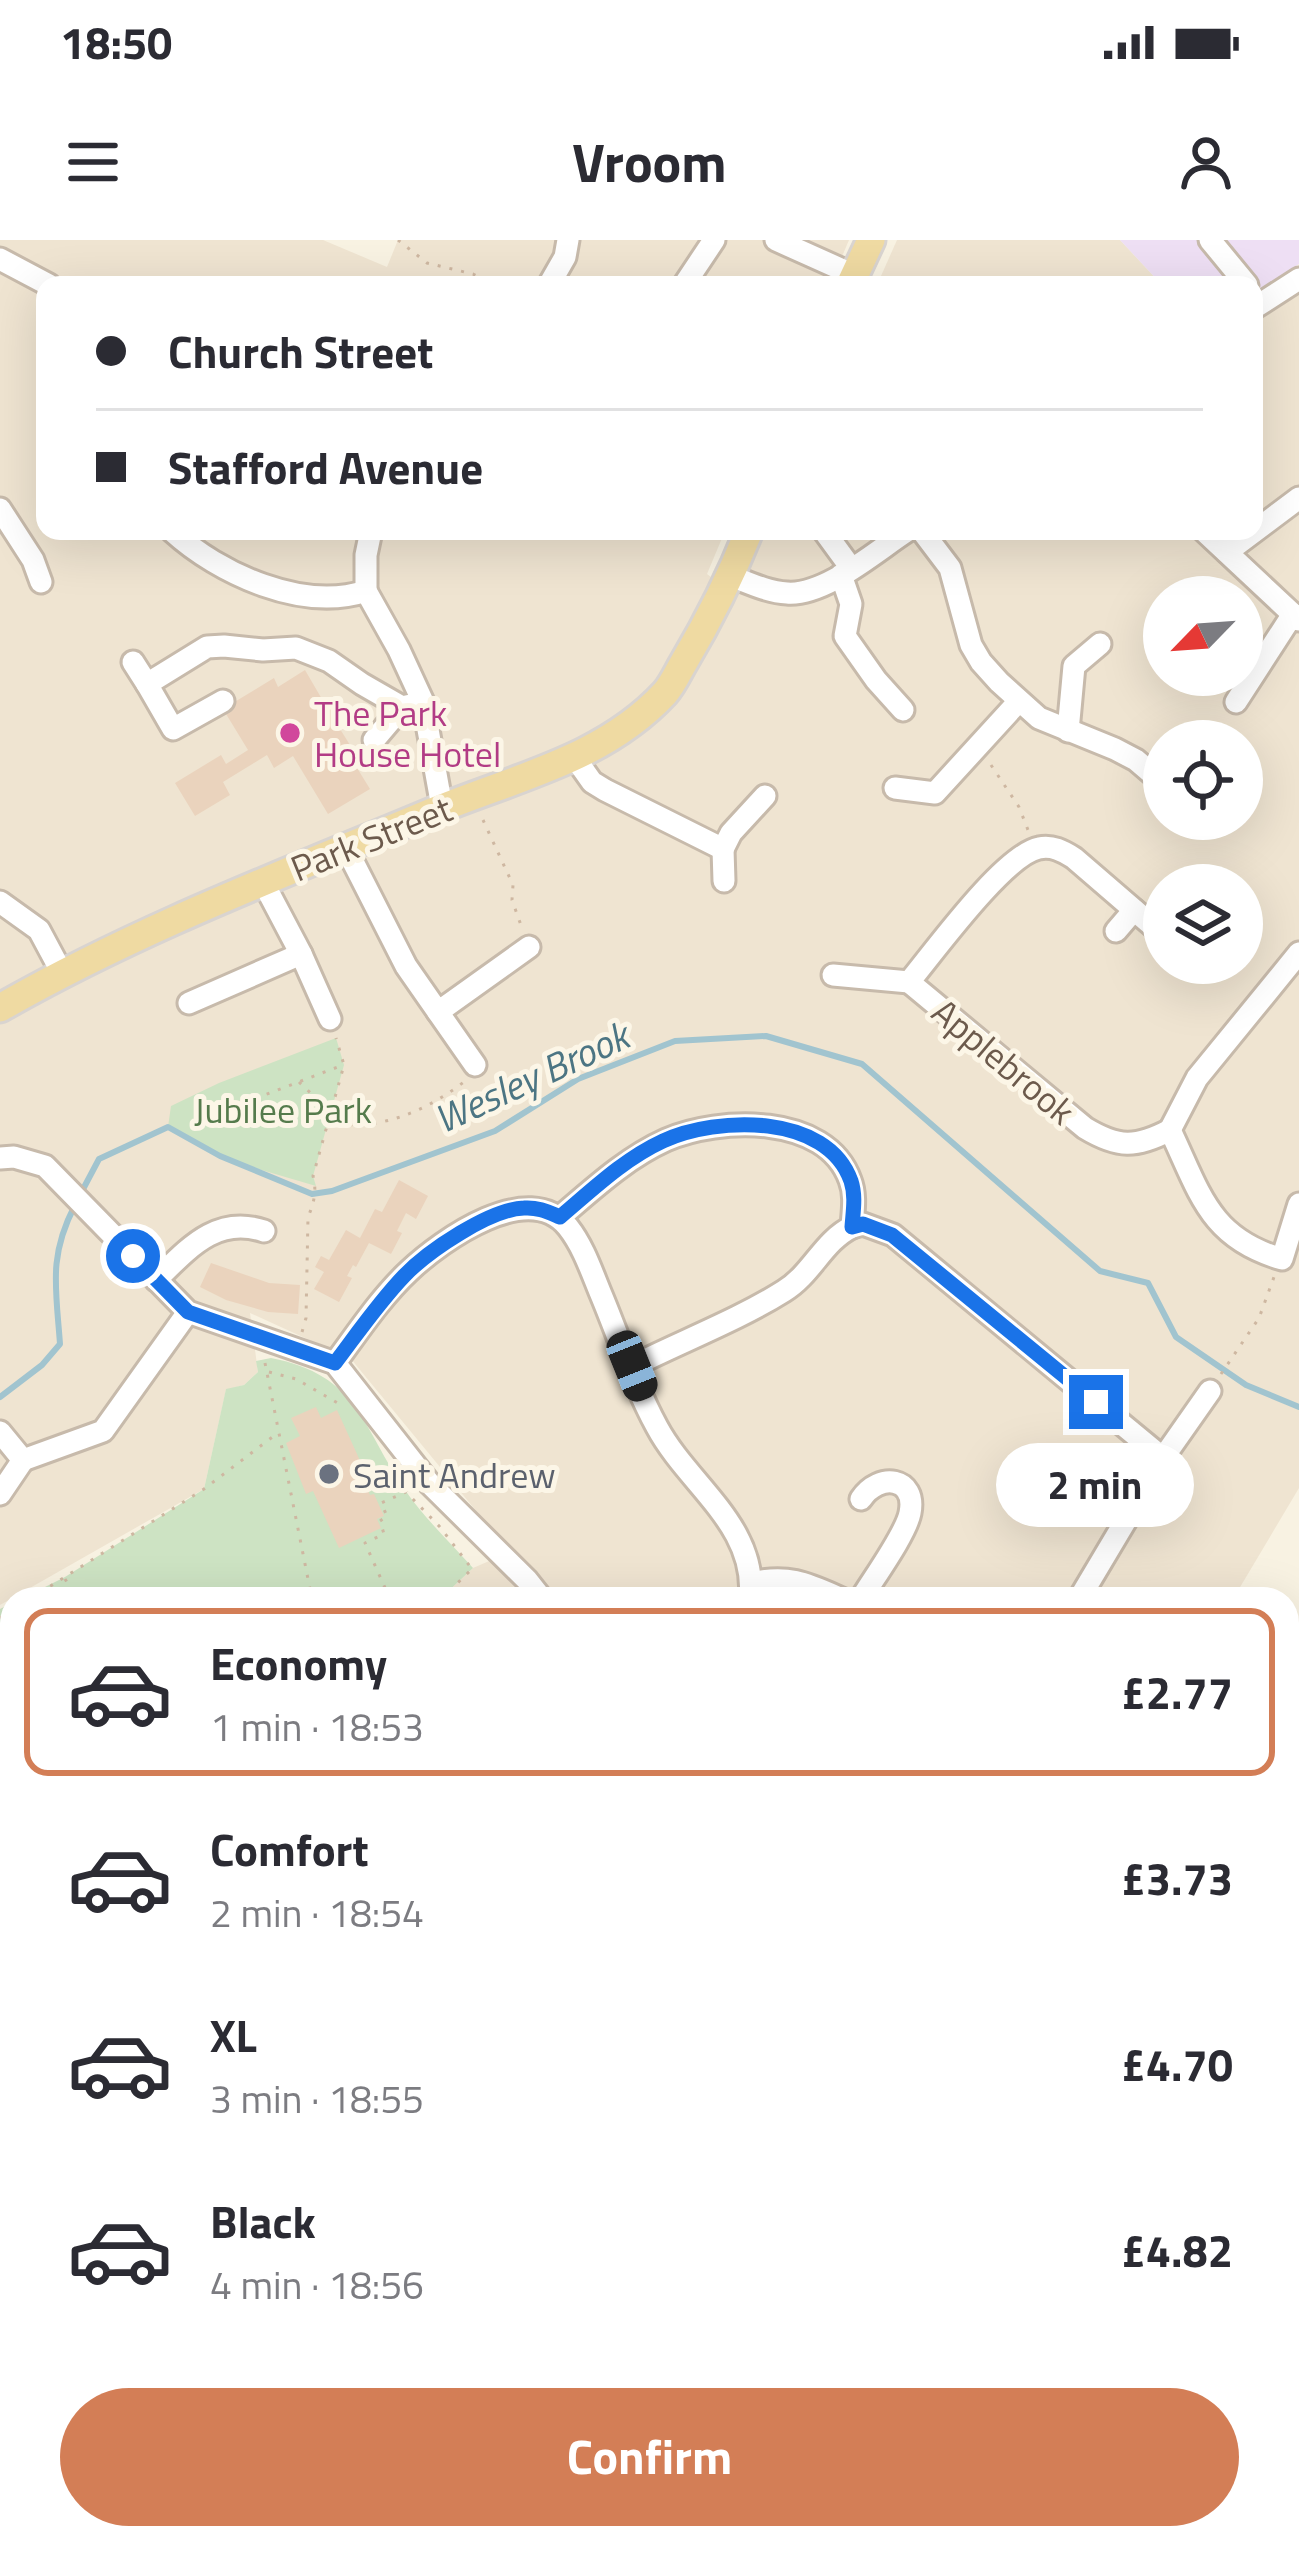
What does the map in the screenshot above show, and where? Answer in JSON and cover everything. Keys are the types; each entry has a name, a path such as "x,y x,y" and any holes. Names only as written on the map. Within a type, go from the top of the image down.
{"main road":[{"path":"854,276 871,240"},
{"path":"730,576 745,540"},
{"name":"Park Street","path":"0,1008 144,933 442,807 575,758 624,729 667,691 730,576"}],"street":[{"path":"554,276 568,240"},
{"path":"690,276 714,240"},
{"path":"776,240 844,276"},
{"path":"1210,240 1240,276"},
{"path":"0,259 36,278"},
{"path":"1263,299 1299,279"},
{"path":"1263,525 1299,498"},
{"path":"0,509 33,560 41,582"},
{"path":"184,540 211,560 293,594 327,599 366,591"},
{"path":"369,540 366,591 399,650 442,807"},
{"path":"829,540 846,572 851,604 840,642 902,710"},
{"path":"730,576 769,590 796,593 846,572 894,540"},
{"path":"929,540 950,568 971,645 981,662 1039,718 1115,748 1143,766"},
{"path":"1214,540 1296,617 1236,702"},
{"path":"1227,552 1243,540"},
{"path":"1068,731 1074,666 1100,644"},
{"path":"147,684 207,647 296,648 412,705"},
{"path":"134,662 173,729 223,701"},
{"path":"895,788 934,793 1019,701"},
{"path":"374,740 412,705"},
{"path":"575,758 592,782 605,790 723,849"},
{"path":"724,881 723,849 731,832 765,796"},
{"path":"346,848 406,966 476,1065"},
{"path":"1035,848 1059,850 1074,858 1143,918"},
{"name":"Applebrook","path":"909,982 1006,866 1035,848"},
{"name":"Park Street","path":"263,882 329,1019"},
{"path":"0,902 39,930 62,973"},
{"path":"1116,931 1134,910"},
{"path":"438,1012 529,947"},
{"path":"1299,952 1197,1078 1170,1130 1207,1208 1241,1244 1282,1259 1299,1204"},
{"path":"190,1003 301,954"},
{"name":"Applebrook","path":"833,975 909,982 1084,1128 1105,1140 1127,1145 1170,1130"},
{"path":"560,1217 609,1175 664,1141 694,1130 743,1123 794,1133 832,1153 851,1182 852,1227"},
{"path":"0,1158 45,1166 188,1312 335,1363 430,1484 533,1587"},
{"path":"335,1363 407,1273 451,1239 520,1208 542,1209 560,1217 583,1251 657,1427 727,1517 746,1555 750,1587"},
{"path":"632,1366 787,1290 813,1266 829,1242 863,1224 892,1235 1163,1457"},
{"path":"156,1280 206,1234 236,1226 264,1231"},
{"path":"0,1494 23,1460 103,1431 188,1312"},
{"path":"1085,1587 1163,1457 1214,1385"},
{"path":"0,1432 23,1460"},
{"path":"861,1499 872,1485 887,1480 900,1484 910,1504 908,1521 868,1587"},
{"path":"761,1587 786,1578 815,1587"}],"path":[{"path":"398,240 427,262 476,276"},
{"path":"986,758 1019,807 1035,848"},
{"path":"473,796 513,885 512,900 529,947"},
{"path":"296,1350 306,1318 313,1176 344,1065 329,1019"},
{"path":"233,1107 344,1065"},
{"path":"328,1122 352,1128 424,1108 464,1083 476,1065"},
{"path":"299,1082 318,1100 328,1122"},
{"path":"1214,1385 1258,1318 1282,1259"},
{"path":"260,1337 310,1587"},
{"path":"267,1372 296,1379 344,1408"},
{"path":"49,1587 204,1490 279,1432"},
{"path":"290,1486 300,1481"},
{"path":"402,1484 472,1569 453,1587"},
{"path":"385,1587 365,1543 384,1534 380,1521 387,1516 381,1503 406,1492"},
{"path":"64,1577 70,1587"}],"shaded area":[{"path":"0,240 323,240 387,267 398,240 849,240 834,276 36,276 36,540 721,540 707,574 737,597 763,540 1263,540 1263,318 1299,294 1299,1488 1240,1587 453,1587 473,1568 510,1552 351,1359 250,1313 258,1372 244,1385 226,1390 204,1489 32,1587 0,1587"},
{"path":"897,240 1120,240 1154,276 881,276"},
{"path":"1120,240 1299,240 1299,264 1263,287 1263,276 1154,276"}],"green space":[{"name":"Jubilee Park","path":"336,1038 344,1065 313,1176 316,1186 241,1164 168,1127 171,1106"},
{"path":"271,1358 300,1366 341,1391 412,1500 473,1568 453,1587 45,1587 204,1489 226,1389 244,1385 258,1372 256,1361"}],"building":[{"name":"The Park House Hotel","path":"305,670 326,706 333,701 343,717 335,721 370,789 328,814 293,756 274,768 267,755 223,782 230,795 195,816 175,783 221,755 226,764 248,750 223,709 274,678 278,687"},
{"path":"399,1180 428,1196 416,1219 406,1213 391,1254 369,1243 347,1276 352,1278 339,1302 314,1289 324,1272 315,1267 321,1256 329,1260 346,1230 360,1238 375,1209 382,1212"},
{"path":"211,1263 269,1283 300,1285 298,1314 268,1312 200,1287"},
{"name":"Saint Andrew","path":"316,1407 321,1418 337,1410 370,1495 374,1494 384,1516 377,1519 381,1528 339,1548 313,1491 306,1494 286,1443 300,1436 291,1418"}],"waterway":[{"name":"Wesley Brook","path":"81,1193 99,1159 168,1127 220,1156 312,1194 332,1191 495,1131 578,1079 675,1041 766,1036 862,1064 1100,1271 1148,1283 1176,1337 1246,1385 1299,1407"},
{"name":"Wesley Brook","path":"0,1397 42,1365 60,1344 57,1257 75,1205"}],"place":[{"name":"The Park House Hotel","path":"290,733"},
{"name":"Saint Andrew","path":"329,1474"}],"route":[{"path":"133,1256 188,1312 335,1363 407,1273 474,1225 520,1208 542,1209 560,1217 609,1175 664,1141 719,1124 764,1126 807,1138 832,1153 851,1182 852,1227 863,1224 892,1235 1096,1402"}]}
